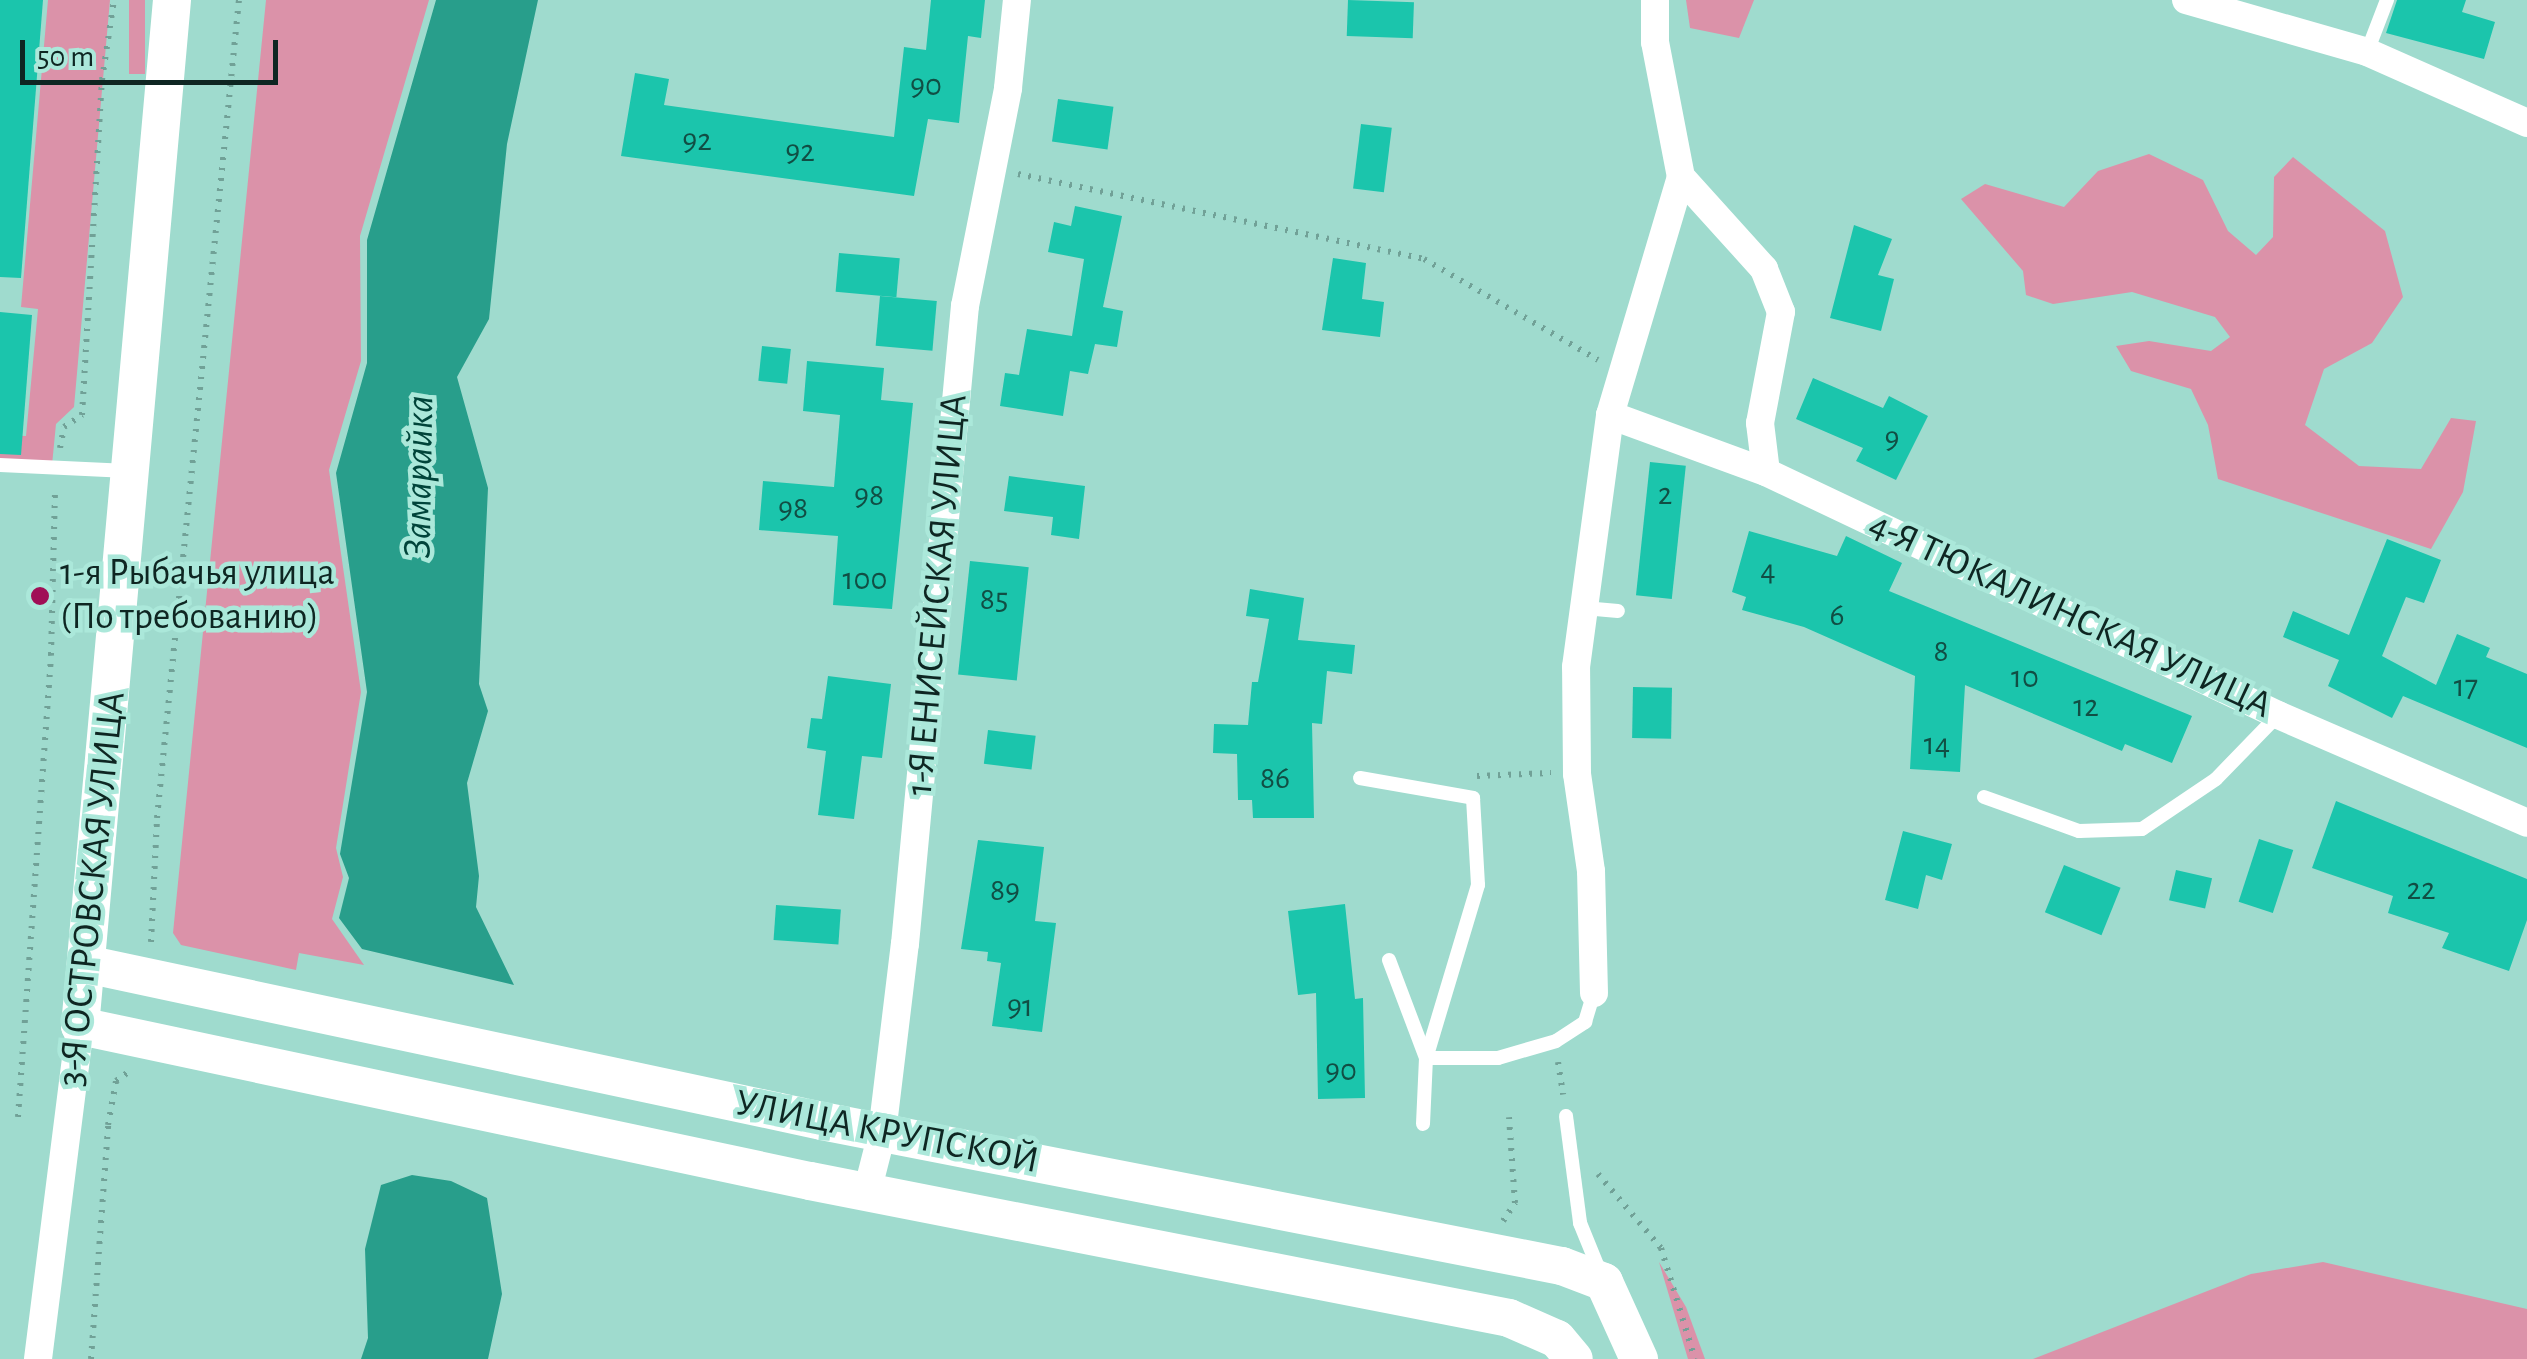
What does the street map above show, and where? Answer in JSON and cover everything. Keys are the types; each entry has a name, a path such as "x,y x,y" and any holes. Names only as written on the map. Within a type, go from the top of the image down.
{"main road":[{"name":"3-Я ОСТРОВСКАЯ УЛИЦА","path":"80,1026 134,471 172,0"},
{"name":"УЛИЦА КРУПСКОЙ","path":"86,964 882,1133 1562,1266 1604,1282"},
{"name":"УЛИЦА КРУПСКОЙ","path":"80,1026 867,1192 1509,1318 1558,1339 1574,1359"},
{"path":"1604,1282 1639,1359"}],"street":[{"name":"1-Я ЕНИСЕЙСКАЯ УЛИЦА","path":"867,1192 882,1133 965,306 992,168 1017,0"},
{"path":"1594,993 1592,870 1577,774 1576,667 1610,415 1681,177 1655,42 1656,0"},
{"path":"2186,0 2367,52 2527,123"},
{"path":"1681,177 1764,268 1780,312 1760,423 1766,472"},
{"name":"4-Я ТЮКАЛИНСКАЯ УЛИЦА","path":"1610,415 1766,472 2278,716 2527,822"},
{"name":"3-Я ОСТРОВСКАЯ УЛИЦА","path":"38,1359 80,1026"}],"lane":[{"path":"2367,52 2387,0"},
{"path":"0,465 134,471"},
{"path":"1584,608 1618,611"},
{"path":"1984,797 2079,831 2142,829 2216,780 2278,716"},
{"path":"1360,778 1474,798 1478,885 1426,1058 1423,1124"},
{"path":"1389,960 1426,1058"},
{"path":"1426,1058 1498,1058 1556,1041 1584,1022 1594,993"},
{"path":"1566,1116 1580,1222 1604,1282"}],"path":[{"path":"18,1118 51,654 55,470 64,428 82,415 102,80 114,0"},
{"path":"156,953 147,933 157,818 239,0"},
{"path":"992,168 1424,259 1474,294 1578,343 1619,378"},
{"path":"1474,798 1478,772 1577,774"},
{"path":"1556,1041 1566,1116"},
{"path":"91,1359 108,1125 116,1081 142,1071"},
{"path":"1495,1224 1507,1219 1515,1204 1509,1117"},
{"path":"1569,1141 1661,1248 1695,1359"}],"shaded area":[{"path":"48,0 110,0 74,407 56,424 52,465 0,460 0,435 26,436 38,309 21,307"},
{"path":"129,0 145,0 145,74 129,74"},
{"path":"266,0 429,0 360,236 361,361 329,470 361,692 336,848 343,877 332,919 364,965 299,953 296,970 181,945 173,933"},
{"path":"1686,0 1754,0 1739,38 1690,28"},
{"path":"2149,154 2203,180 2228,231 2256,255 2273,237 2274,177 2293,157 2385,231 2403,297 2372,343 2324,369 2305,425 2359,466 2421,469 2451,418 2476,421 2463,492 2431,549 2218,479 2208,425 2191,389 2131,371 2116,346 2149,341 2211,351 2230,337 2215,317 2132,292 2053,304 2026,295 2023,271 1961,199 1985,184 2064,207 2098,171"},
{"path":"1659,1262 1686,1307 1705,1359 1688,1359"},
{"path":"2323,1262 2527,1309 2527,1359 2033,1359 2251,1274"}],"water":[{"name":"Замарайка","path":"436,0 538,0 507,144 489,319 457,377 488,488 479,684 488,711 467,783 479,876 476,907 514,985 362,949 339,918 349,878 340,854 367,692 336,473 367,363 367,240"},
{"path":"412,1175 451,1181 487,1198 502,1294 488,1359 361,1359 368,1338 365,1249 381,1185"}],"building":[{"path":"0,0 43,0 21,278 0,277"},
{"path":"931,0 985,0 981,38 968,36 959,123 928,119 914,196 621,156 635,73 669,79 664,105 894,137 904,47 926,50"},
{"path":"1348,0 1414,2 1413,38 1347,36"},
{"path":"2397,0 2466,0 2462,12 2495,22 2484,59 2386,33"},
{"path":"1058,99 1113,107 1107,149 1052,142"},
{"path":"1361,124 1392,128 1384,192 1353,189"},
{"path":"1075,206 1122,216 1103,307 1123,311 1117,347 1095,344 1088,374 1070,371 1063,416 1000,406 1005,373 1019,375 1027,329 1072,336 1084,259 1048,252 1054,222 1071,226"},
{"path":"1854,225 1892,239 1878,275 1894,279 1881,331 1830,318"},
{"path":"839,253 900,258 896,297 836,292"},
{"path":"1333,258 1366,263 1362,299 1384,302 1380,337 1322,330"},
{"path":"880,296 937,301 932,351 876,346"},
{"path":"0,312 32,315 21,455 0,454"},
{"path":"762,346 791,349 787,384 758,381"},
{"path":"807,361 884,368 881,400 913,403 892,609 833,605 838,536 759,530 763,481 834,487 840,415 803,411"},
{"path":"1813,378 1883,408 1889,396 1928,416 1896,480 1856,461 1863,448 1796,419"},
{"path":"1650,462 1686,466 1672,599 1636,595"},
{"path":"1009,476 1085,486 1079,539 1051,535 1053,517 1004,511"},
{"path":"1749,531 1837,556 1846,536 1902,563 1889,591 2192,716 2172,763 2125,744 2122,751 1965,685 1960,772 1910,769 1915,676 1804,627 1742,610 1746,597 1732,592"},
{"path":"2387,539 2441,560 2424,603 2406,597 2382,656 2436,685 2457,634 2490,648 2486,657 2527,674 2527,748 2403,696 2392,718 2328,686 2339,660 2283,637 2293,611 2349,635"},
{"path":"970,561 1029,567 1017,681 958,674"},
{"path":"1250,589 1304,598 1298,640 1355,645 1352,674 1327,671 1322,724 1312,723 1314,818 1253,818 1252,800 1238,800 1237,754 1213,753 1214,724 1248,725 1252,682 1258,682 1269,619 1246,616"},
{"path":"828,676 891,684 882,758 862,756 854,819 818,815 826,751 807,748 811,718 822,719"},
{"path":"1633,687 1672,688 1671,739 1632,738"},
{"path":"988,730 1036,736 1031,770 984,764"},
{"path":"2336,801 2527,879 2527,920 2509,971 2442,948 2449,933 2388,913 2393,896 2312,868"},
{"path":"1903,831 1952,844 1942,880 1926,875 1918,909 1885,900"},
{"path":"2259,839 2293,850 2273,913 2239,902"},
{"path":"978,840 1044,847 1035,921 1056,923 1042,1032 992,1026 1001,963 987,961 988,952 961,949"},
{"path":"2064,865 2121,888 2101,935 2045,912"},
{"path":"2176,870 2212,878 2205,909 2169,900"},
{"path":"1345,904 1355,999 1363,998 1365,1098 1318,1099 1316,993 1298,995 1288,911"},
{"path":"776,905 841,910 838,944 774,940"}],"place":[{"name":"1-я Рыбачья улица (По требованию)","path":"40,596"}]}
